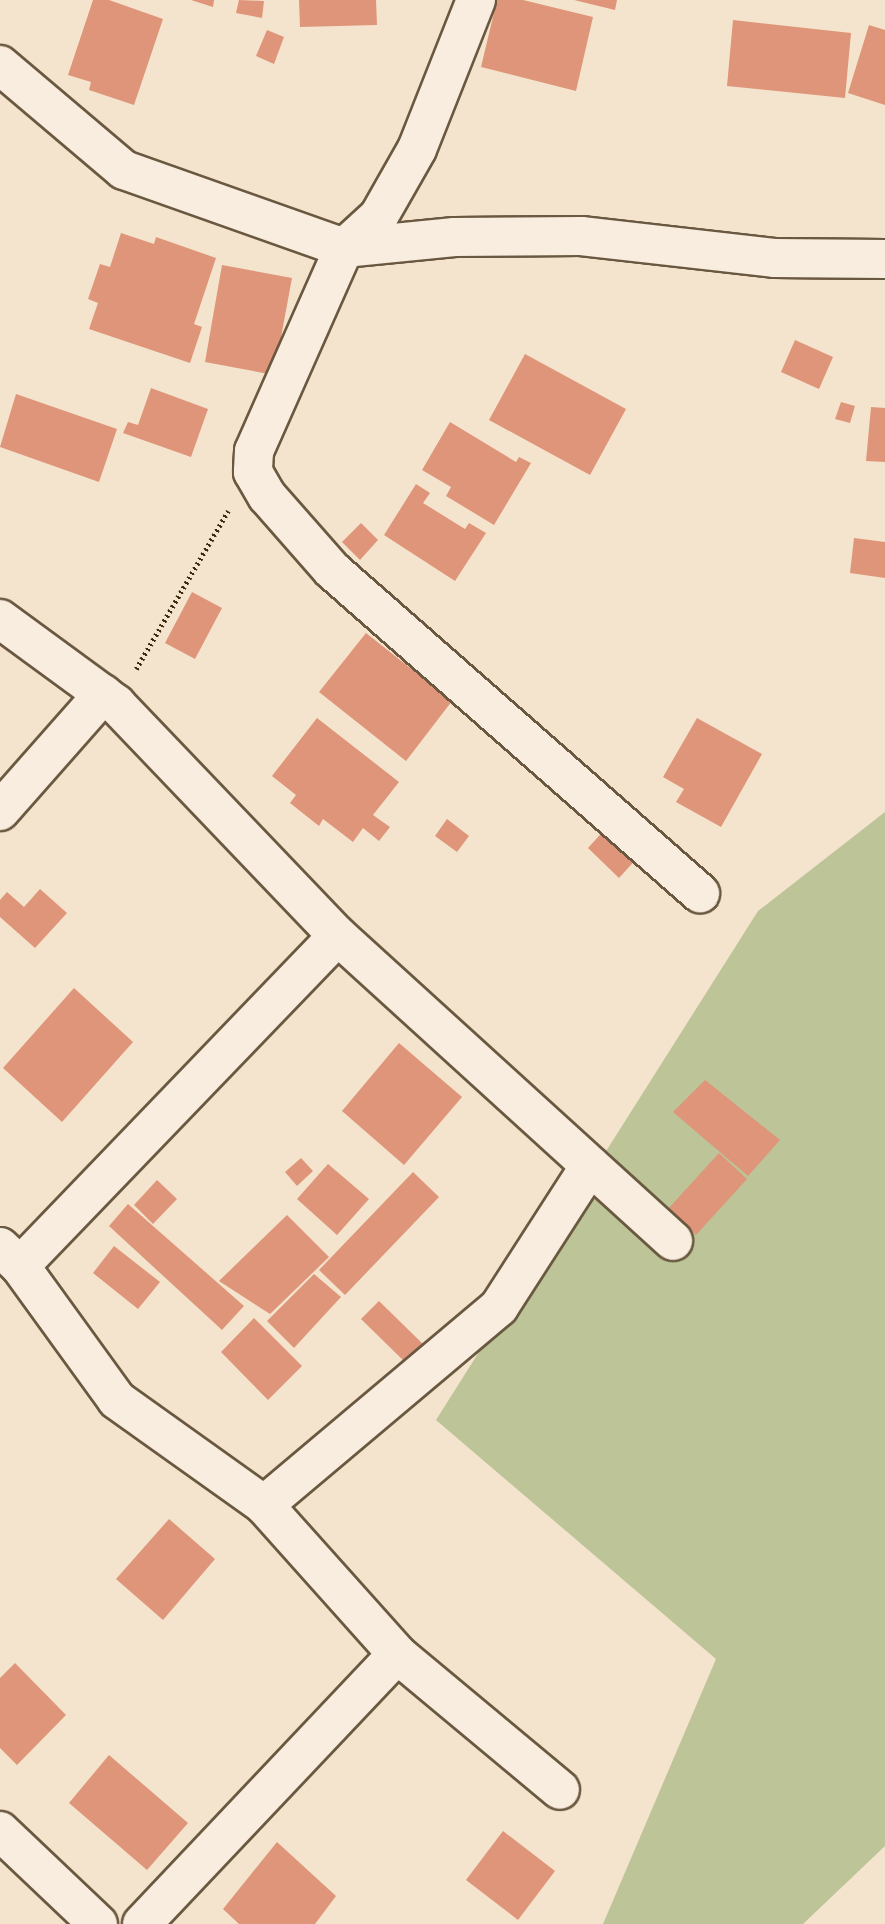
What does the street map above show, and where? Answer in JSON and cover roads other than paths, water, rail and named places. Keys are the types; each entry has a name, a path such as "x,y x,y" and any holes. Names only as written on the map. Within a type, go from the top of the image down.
{"street":[{"path":"476,0 417,149 379,216 344,248 254,451 253,472 267,496 332,570 700,893"},
{"path":"0,65 124,170 344,248 454,237 581,236 774,258 885,259"},
{"path":"0,620 110,699 338,936 673,1241"},
{"path":"0,811 110,699"},
{"path":"338,936 10,1256 117,1400 264,1505 397,1654 560,1790"},
{"path":"264,1505 499,1307 590,1166"},
{"path":"142,1924 397,1654"},
{"path":"0,1831 98,1924"}]}
